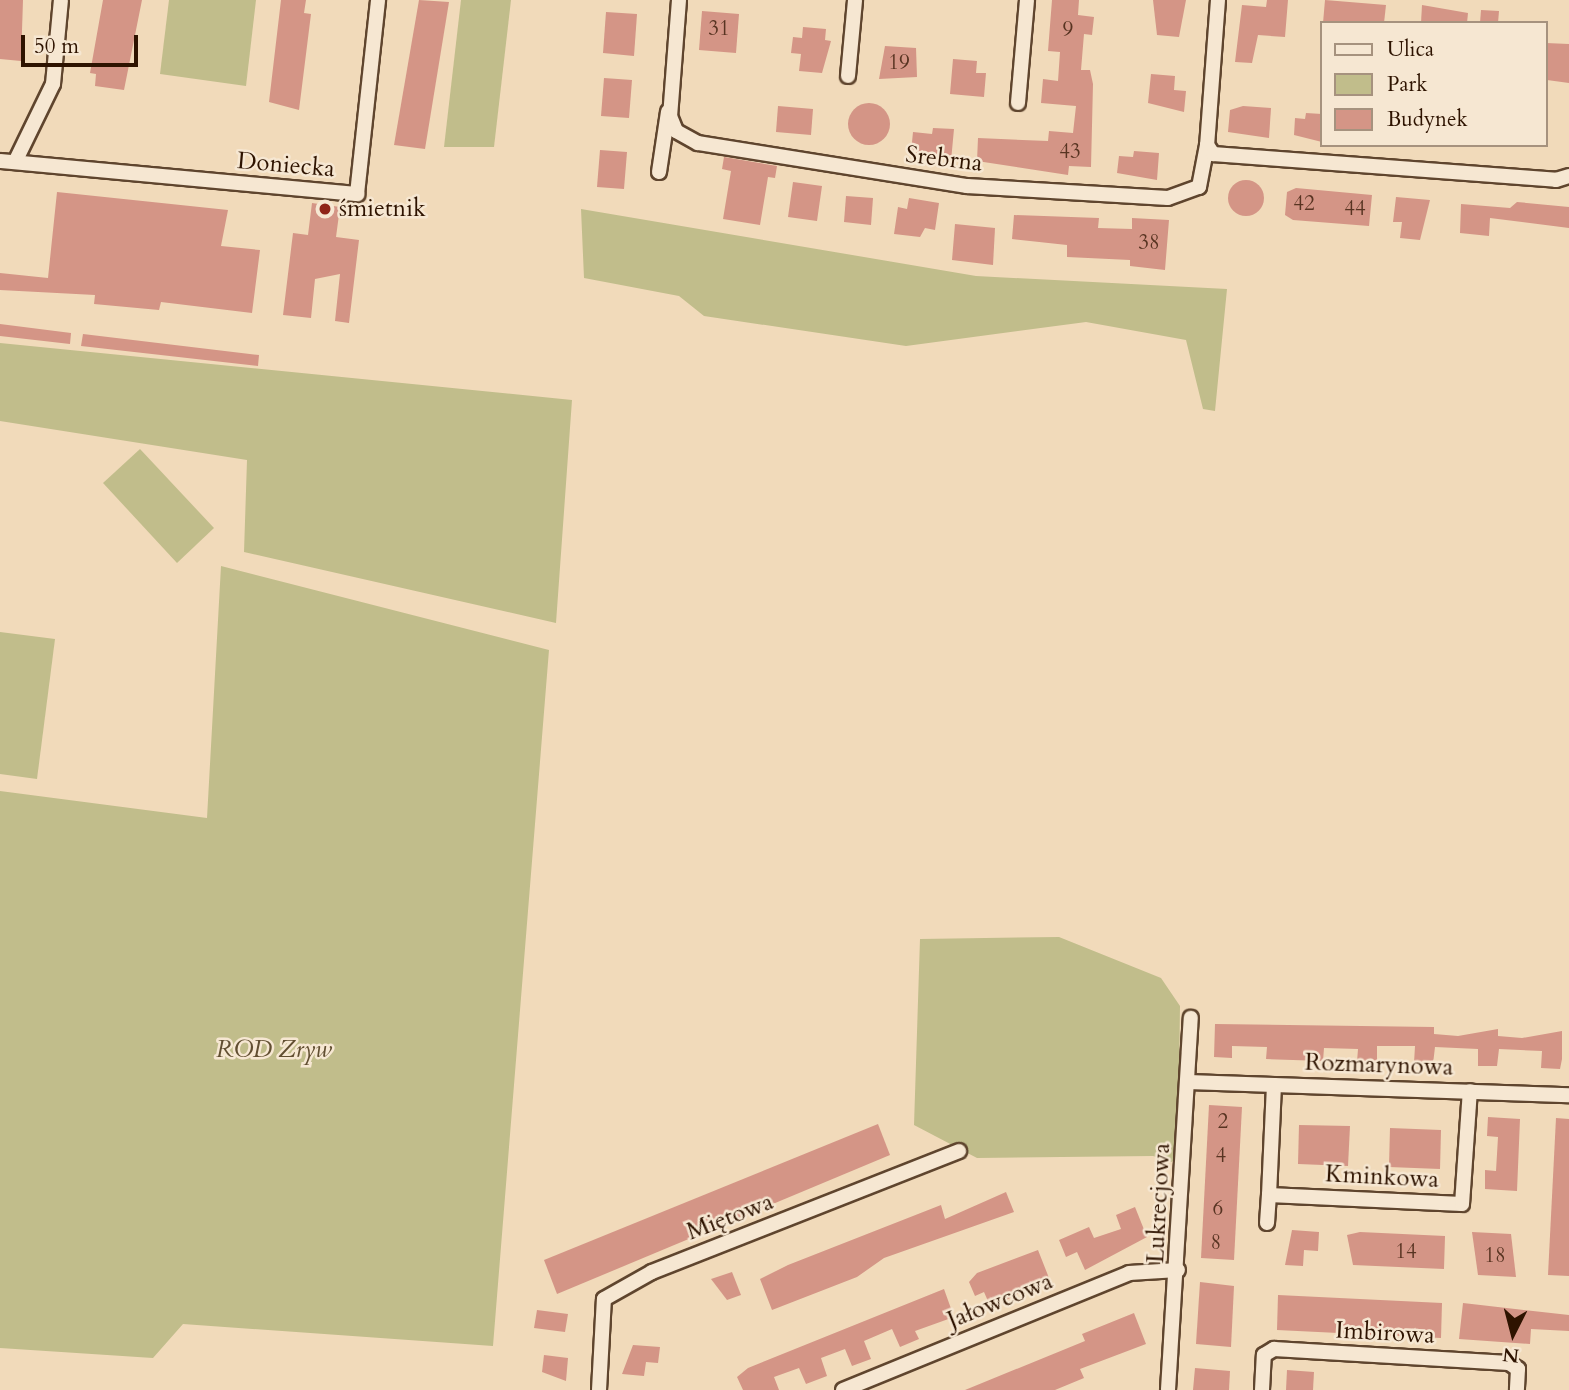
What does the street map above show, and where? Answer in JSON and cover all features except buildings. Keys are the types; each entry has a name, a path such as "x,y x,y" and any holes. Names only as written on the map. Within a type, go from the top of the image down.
{"street":[{"path":"17,158 53,84 61,0"},
{"name":"Doniecka","path":"0,161 17,158 357,194 378,0"},
{"name":"Srebrna","path":"659,172 679,0"},
{"path":"848,76 855,0"},
{"path":"1018,103 1027,0"},
{"name":"Srebrna","path":"669,101 676,131 698,143 967,186 1178,197 1199,187 1207,145 1218,0"},
{"path":"1207,145 1213,154 1246,159 1556,180 1569,176"},
{"name":"Lukrecjowa","path":"1168,1390 1178,1270 1191,1018"},
{"name":"Rozmarynowa","path":"1188,1082 1569,1094"},
{"path":"1267,1223 1274,1085"},
{"name":"Kminkowa","path":"1269,1195 1462,1204 1470,1091"},
{"name":"Miętowa","path":"599,1390 604,1299 652,1272 959,1151"},
{"name":"Jałowcowa","path":"843,1390 1129,1273 1178,1270"},
{"name":"Imbirowa","path":"1262,1390 1264,1354 1274,1349 1509,1363 1518,1369 1517,1390"}],"green space":[{"path":"169,0 256,0 246,86 160,74"},
{"path":"461,0 511,0 494,147 444,147"},
{"path":"581,209 976,276 1227,289 1215,411 1203,409 1186,340 1086,322 906,346 704,316 679,296 584,278"},
{"path":"0,343 572,400 556,623 244,552 247,460 0,421"},
{"path":"140,449 214,528 177,563 103,483"},
{"name":"ROD Zryw","path":"221,566 549,650 493,1346 183,1324 153,1358 0,1348 0,791 207,818"},
{"path":"0,632 55,639 37,779 0,774"},
{"path":"1059,937 1161,978 1180,1006 1178,1154 1172,1162 1153,1156 977,1158 914,1125 920,939"}],"place":[{"name":"śmietnik","path":"325,209"}]}
